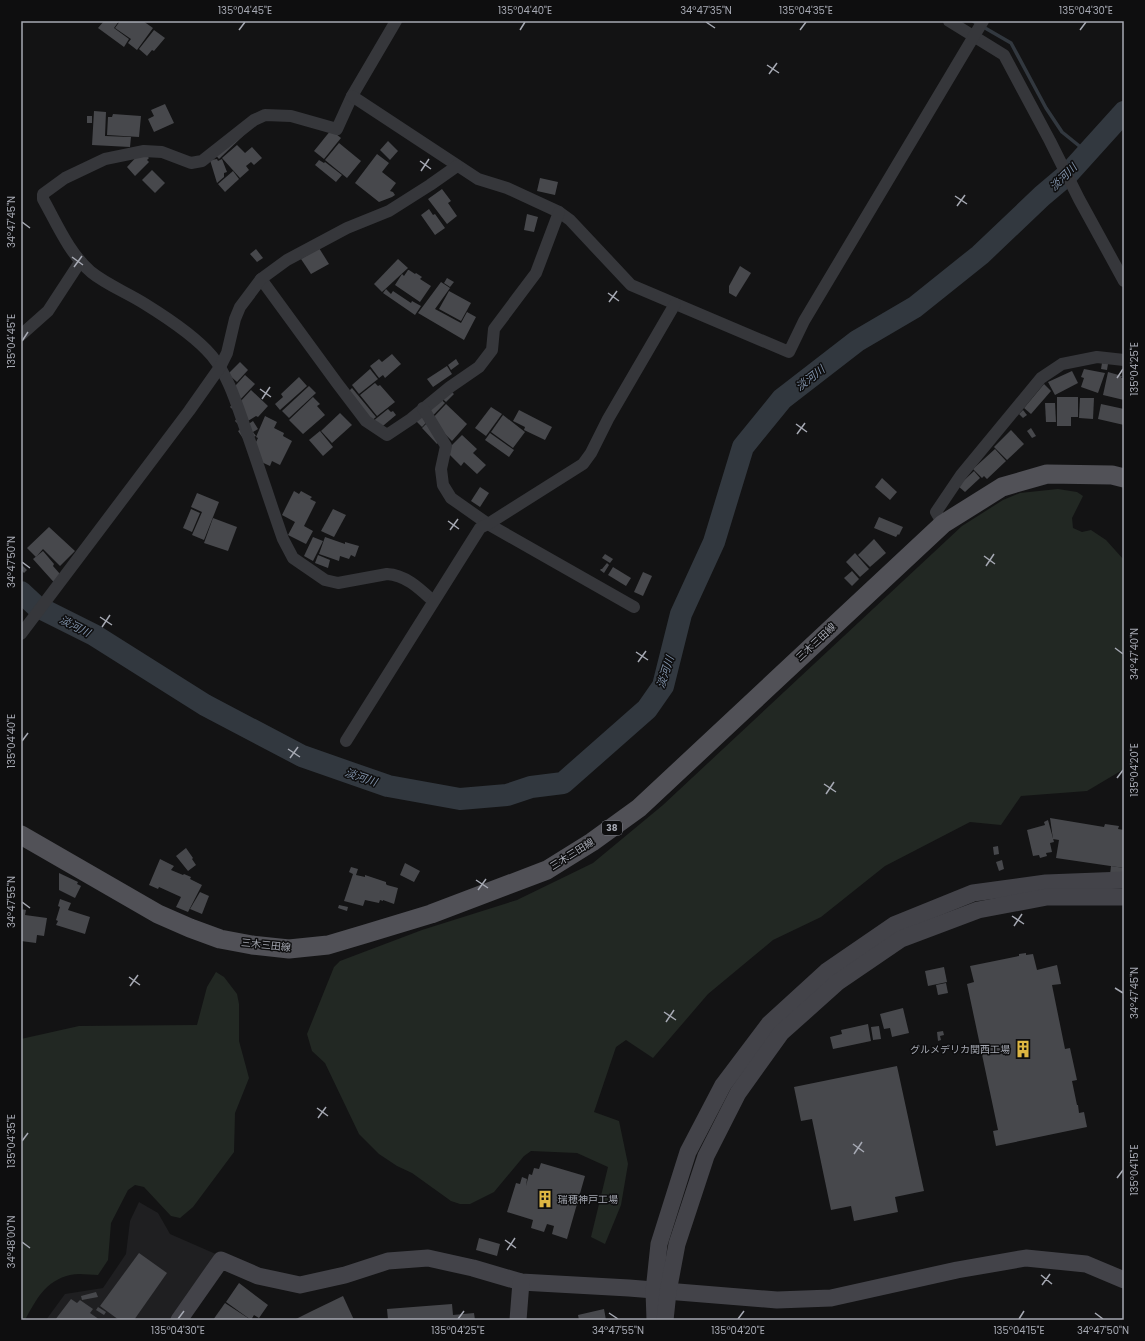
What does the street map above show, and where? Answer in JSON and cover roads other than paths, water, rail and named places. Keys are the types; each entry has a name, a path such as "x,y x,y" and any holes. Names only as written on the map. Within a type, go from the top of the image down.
{"main road":[{"name":"三木三田線","path":"21,835 158,914 220,939 252,945 289,949 328,945 431,914 547,870 592,842 639,808 943,524 1002,487 1047,474 1112,475 1124,478"}],"street":[{"path":"396,21 352,96 338,129 291,116 265,115 254,120 202,161 191,163 162,152 144,151 105,159 65,178 42,194 43,199 66,241 80,262 92,273 144,304 194,339 211,355 220,367 235,401 283,539 293,558 325,580 338,583 387,574 393,575 414,584 433,601"},
{"path":"949,21 978,29 1004,55 1079,199 1124,281"},
{"path":"352,96 478,179 507,188 559,212 570,220 631,285 789,352 804,321 978,29"},
{"path":"21,634 189,411 220,367 227,353 235,319 240,307 261,279 287,260 347,228 388,211 458,166"},
{"path":"261,279 366,420 387,435 411,419 450,387 479,367 492,350 494,329 536,273 559,212"},
{"path":"21,335 48,310 80,262"},
{"path":"346,740 480,528 583,464 591,453 608,419 675,304"},
{"path":"943,524 936,512 961,475 1041,378 1062,364 1097,357 1124,360"},
{"path":"423,408 446,446 441,469 443,486 451,498 488,524 634,607"},
{"path":"665,1320 661,1291 659,1244 688,1152 723,1085 769,1024 827,971 894,926 973,893 1046,883 1124,880"},
{"path":"655,1320 661,1291 706,1156 738,1092 781,1033 838,982 902,939 978,910 1047,897 1124,897"},
{"path":"179,1320 221,1260 258,1276 300,1285 346,1275 388,1262 428,1258 473,1268 521,1282 777,1300 831,1298 957,1270 1026,1258 1086,1264 1124,1280"},
{"path":"518,1320 521,1282"}],"waterway":[{"path":"973,21 1011,43 1046,108 1062,132 1088,153"},
{"name":"淡河川","path":"21,592 36,606 94,635 205,705 302,756 388,786 460,799 507,795 531,787 563,783 647,709 663,686 681,614 714,542 743,447 782,399 857,341 915,307 980,255 1042,196 1068,174 1124,112"}],"place":[{"name":"グルメデリカ関西工場","path":"1023,1049"},
{"name":"瑞穂神戸工場","path":"545,1199"}]}
